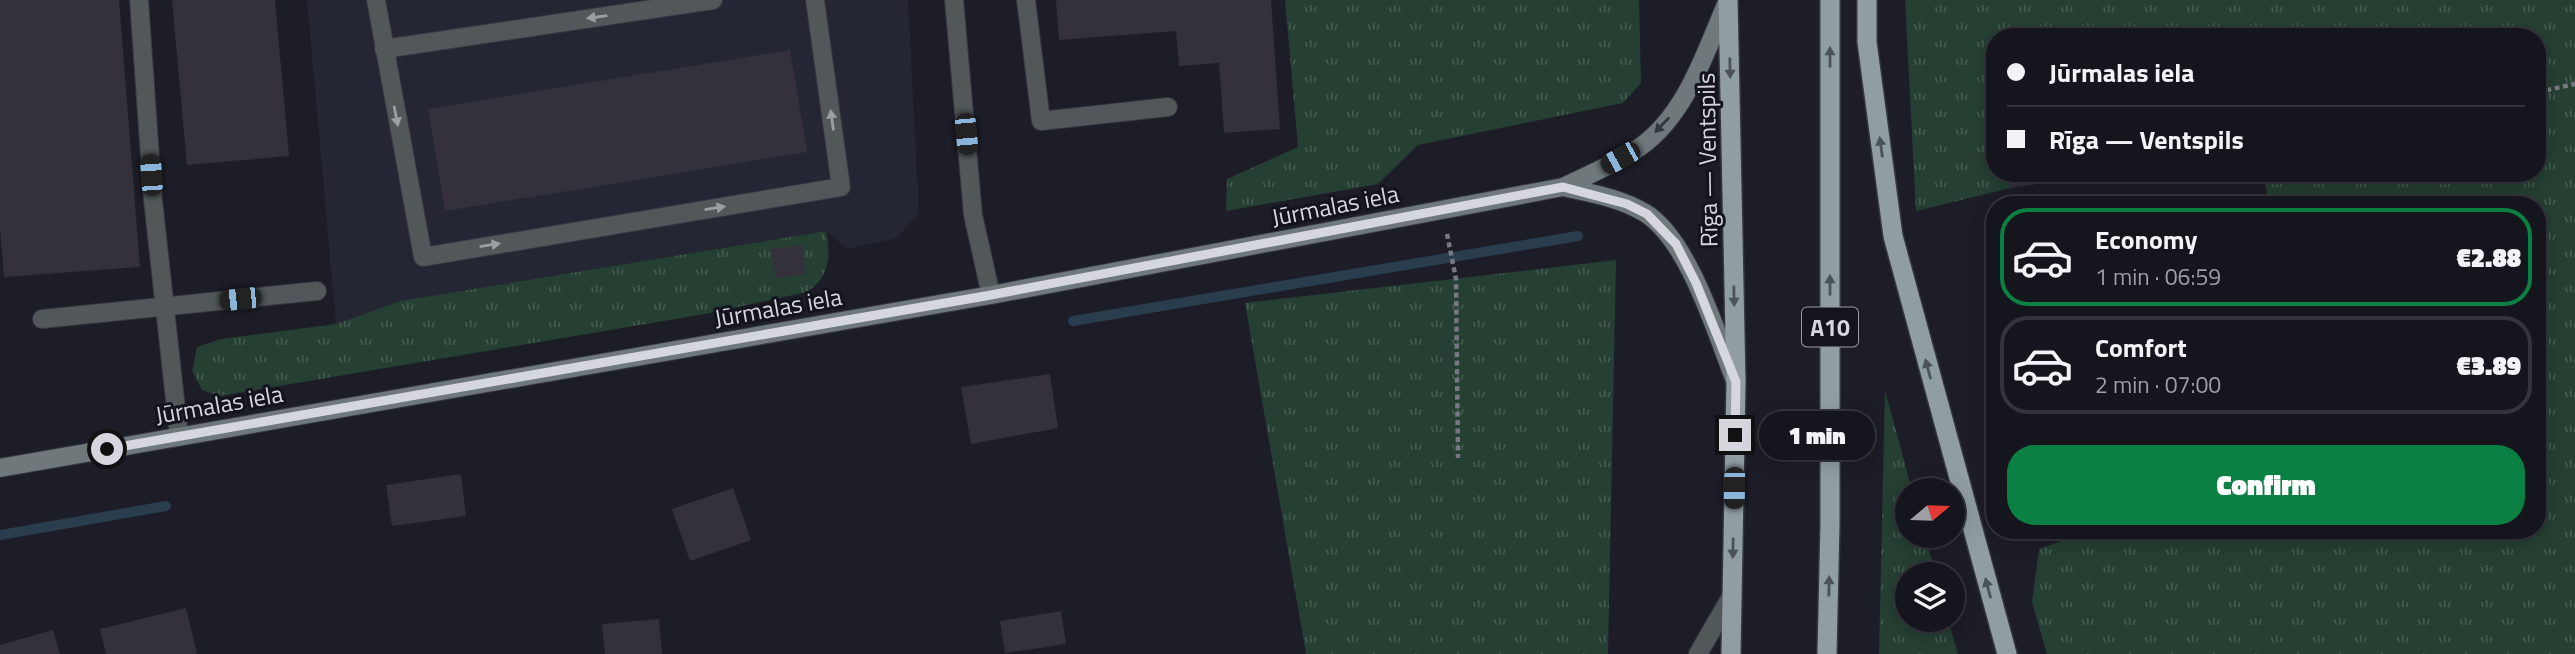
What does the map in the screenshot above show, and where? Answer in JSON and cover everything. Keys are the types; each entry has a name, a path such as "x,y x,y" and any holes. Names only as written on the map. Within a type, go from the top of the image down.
{"highway":[{"name":"Rīga — Ventspils","path":"1728,0 1736,382 1731,654"},
{"name":"A10","path":"1827,654 1830,524 1830,0"},
{"path":"1867,0 1867,42 1893,236 2007,654"}],"main road":[{"path":"1563,187 1641,146 1672,114 1694,79 1728,0"},
{"name":"Jūrmalas iela","path":"0,468 991,295 1563,187"},
{"path":"1563,187 1627,204 1647,214 1676,244 1696,283 1736,382"}],"street":[{"path":"139,0 164,307 179,436"},
{"path":"376,0 423,257 841,187 815,0"},
{"path":"384,49 713,0"},
{"path":"954,0 973,215 991,295"},
{"path":"1026,0 1041,121 1168,107"},
{"path":"42,319 317,291"},
{"path":"1698,654 1732,595"}],"path":[{"path":"2546,90 2575,84"},
{"path":"1443,209 1456,279 1458,458"}],"shaded area":[{"path":"307,0 908,0 919,213 897,238 848,249 826,231 400,301 336,324"}],"green space":[{"path":"1285,0 1639,0 1641,83 1623,103 1418,145 1378,184 1226,211 1227,179 1298,147"},
{"path":"1905,0 2575,0 2575,654 2047,654 2032,602 2039,549 2067,539 2546,539 2546,196 2268,196 2264,182 2546,182 2546,28 1986,28 1986,182 2035,182 1916,211"},
{"path":"826,231 827,265 820,280 807,292 705,314 220,396 202,390 192,371 197,347 221,339 336,324 400,301"},
{"path":"1616,260 1608,654 1306,654 1245,303"},
{"path":"1885,390 1909,478 1895,478 1895,548 1928,548 1933,562 1895,562 1895,632 1952,632 1958,654 1879,654"}],"building":[{"path":"0,0 119,0 140,267 4,277 0,228"},
{"path":"172,0 275,0 289,156 187,165"},
{"path":"1056,0 1271,0 1280,129 1224,133 1219,63 1179,66 1176,31 1059,40"},
{"path":"790,50 807,152 445,211 428,109"},
{"path":"2008,182 2052,182 2009,188"},
{"path":"802,245 806,274 776,278 771,249"},
{"path":"1050,374 1058,428 971,444 961,387"},
{"path":"461,474 466,516 392,526 386,485"},
{"path":"733,488 751,540 690,561 672,509"},
{"path":"186,608 197,654 106,654 100,629"},
{"path":"1061,611 1066,644 1005,653 1000,621"},
{"path":"659,619 662,654 605,654 602,624"},
{"path":"53,630 60,654 0,654 0,645"}],"waterway":[{"path":"1073,321 1578,236"},
{"path":"0,535 166,506"}],"route":[{"path":"107,449 991,295 1563,187 1627,204 1647,214 1676,244 1696,283 1736,382 1735,435"}]}
